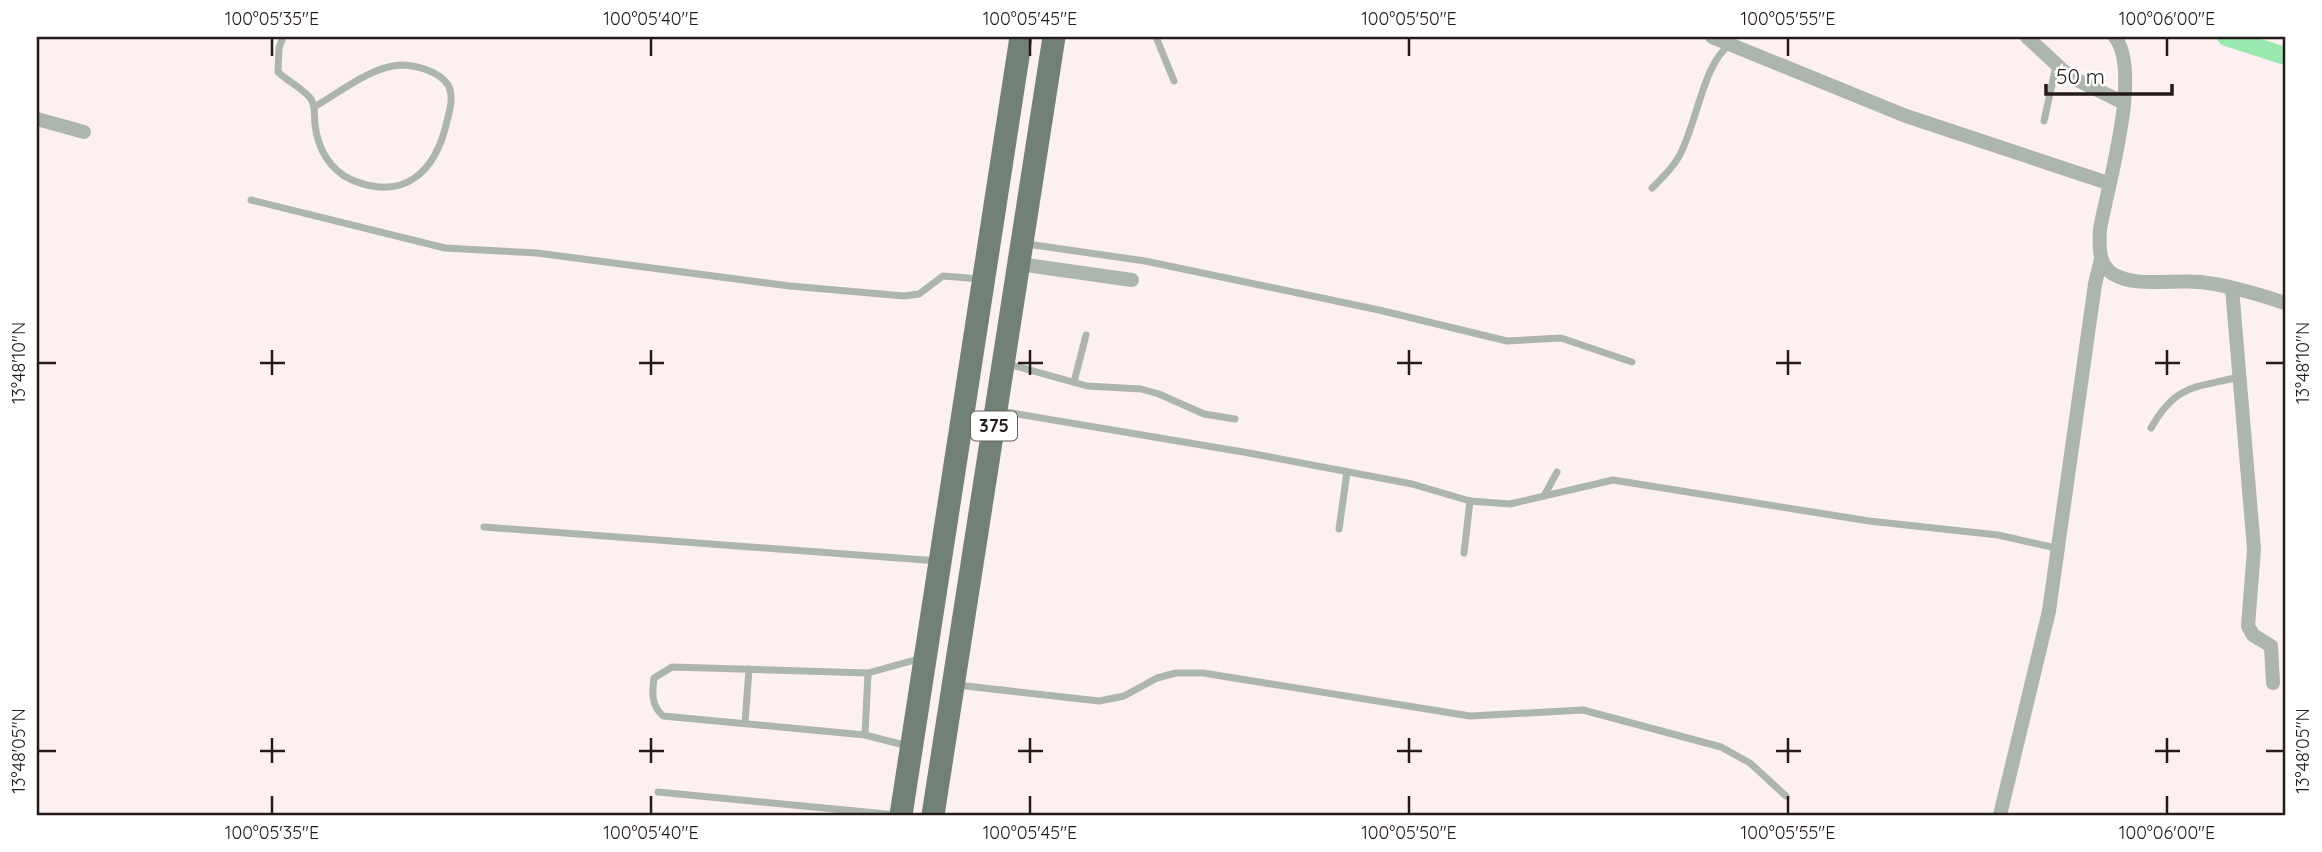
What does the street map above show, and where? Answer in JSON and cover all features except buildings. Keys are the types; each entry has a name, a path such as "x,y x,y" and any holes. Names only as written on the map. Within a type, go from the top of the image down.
{"main road":[{"name":"375","path":"901,815 1021,37"},
{"name":"375","path":"933,815 1055,37"},
{"path":"956,461 988,464"}],"street":[{"path":"1712,37 1861,99 2108,183"},
{"path":"2027,37 2056,65 2090,89 2124,103"},
{"path":"2000,815 2049,611 2056,548 2073,454 2095,284 2101,259 2100,229 2127,75 2122,51 2115,37"},
{"path":"37,119 84,132"},
{"path":"1021,253 1132,280"},
{"path":"2101,259 2114,274 2136,280 2199,282 2285,303"},
{"path":"2232,288 2254,550 2248,626 2253,635 2271,646 2273,683"}],"lane":[{"path":"283,37 279,48 278,72 309,96 314,107 315,127 323,154 332,167 352,180 385,187 410,182 430,166 442,146 452,101 448,86 438,75 420,68 399,65 377,71 314,107"},
{"path":"1156,37 1174,81"},
{"path":"1652,188 1678,158 1713,65 1722,49 1732,44"},
{"path":"2044,121 2056,65"},
{"path":"251,200 445,248 537,253 790,286 904,296 919,294 943,276 984,280"},
{"path":"1021,253 1145,261 1379,310 1507,341 1561,338 1632,362"},
{"path":"1074,382 1087,335"},
{"path":"1004,363 1074,382 1140,389 1204,414 1235,419"},
{"path":"2151,428 2168,401 2183,391 2239,377"},
{"path":"996,410 1179,439 1412,484 1470,501 1510,504 1614,480 1869,521 1998,535 2056,548"},
{"path":"1339,529 1347,472"},
{"path":"1544,496 1557,472"},
{"path":"1464,553 1470,501"},
{"path":"485,527 939,561"},
{"path":"912,747 865,735 663,716 653,703 652,691 654,678 672,667 868,673 924,657"},
{"path":"745,723 749,669"},
{"path":"865,735 868,673"},
{"path":"953,684 1099,701 1124,695 1166,676 1203,673 1470,716 1583,710 1721,747 1750,762 1786,796"},
{"path":"658,792 901,815"}],"waterway":[{"path":"2226,37 2285,56"}]}
